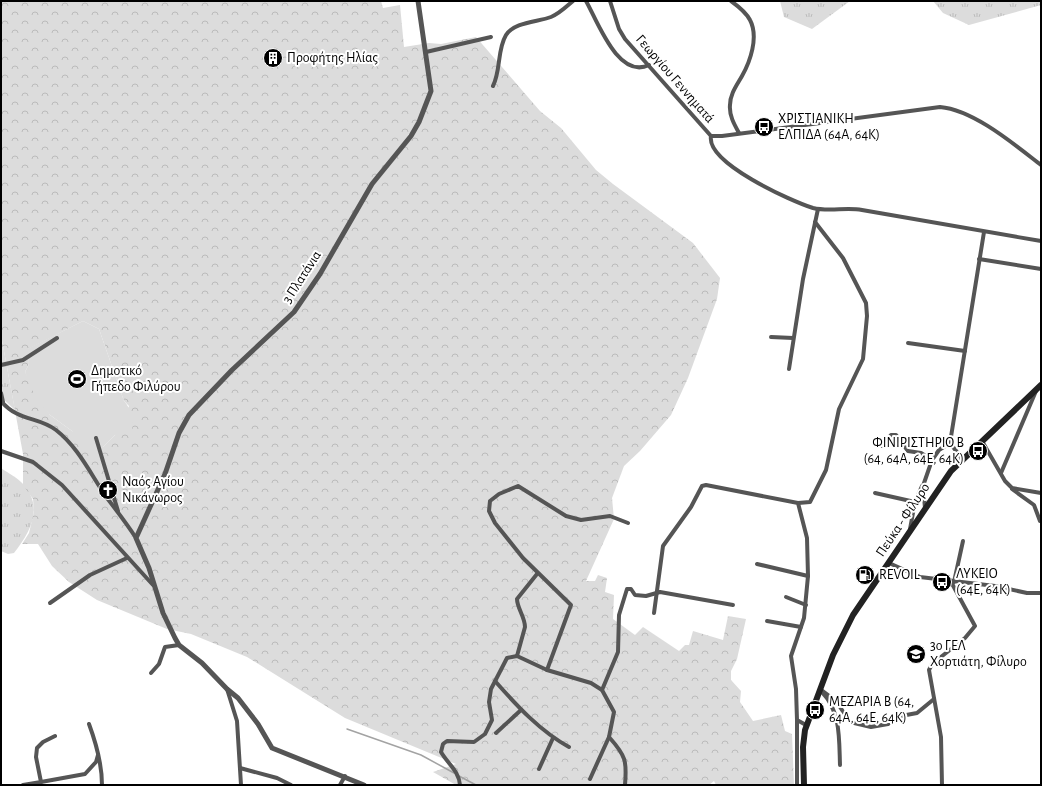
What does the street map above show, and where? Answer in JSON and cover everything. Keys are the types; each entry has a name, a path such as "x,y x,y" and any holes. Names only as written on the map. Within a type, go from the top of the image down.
{"main road":[{"name":"Πεύκα - Φίλυρο","path":"804,785 803,747 806,725 819,689 845,629 863,599 889,563 943,481 962,460 1039,387"}],"street":[{"name":"3 Πλατάνια","path":"136,538 165,474 179,433 189,415 232,370 294,312 317,280 372,184 384,167 411,136 430,90 418,1"},
{"path":"492,86 500,59 502,42 508,33 514,28 557,14 574,1"},
{"path":"586,1 608,42 618,57 635,66 649,65"},
{"name":"Γεωργίου Γεννηματά","path":"610,1 621,32 711,136 914,109 944,107 962,114 1000,134 1041,165"},
{"path":"731,1 748,16 752,23 753,32 749,60 730,102 731,117 739,133"},
{"path":"426,52 491,37"},
{"path":"711,136 710,140 716,151 732,167 775,191 818,209 857,209 1041,241"},
{"path":"789,369 802,279 818,209"},
{"path":"654,613 663,546 691,507 704,485 798,504 810,502 826,470 839,409 863,360 867,316 866,303 843,258 815,222"},
{"path":"962,460 950,443 984,232"},
{"path":"980,258 1041,268"},
{"path":"771,337 793,338"},
{"path":"1,365 23,360 57,338"},
{"path":"908,343 965,351"},
{"path":"1001,473 1039,387"},
{"path":"1,393 2,403 13,413 23,418 47,425 57,431 78,452 136,538 149,568 153,585 163,613 179,645 202,663 227,689 238,698 249,711 272,748 345,776 364,785"},
{"path":"882,446 891,435 896,435 908,451 921,453 932,460"},
{"path":"96,438 117,503 118,512"},
{"path":"982,441 1005,481 1034,505 1040,521"},
{"path":"909,533 915,502 923,486 932,460 939,450 950,443"},
{"path":"1,451 33,462 62,485 153,585"},
{"path":"547,670 571,605 537,574 496,524 488,511 490,501 499,494 518,486 566,516 582,520 610,516 628,523"},
{"path":"923,486 925,508"},
{"path":"1012,488 1041,492"},
{"path":"875,493 915,502"},
{"path":"797,785 798,720 796,689 791,656 801,627 806,605 808,576 807,538 798,504"},
{"path":"942,785 940,779 941,736 929,670 932,664 965,638 975,626 953,586 952,580 963,541"},
{"path":"50,603 90,575 127,558"},
{"path":"889,563 916,576 995,586 1027,593 1041,593"},
{"path":"757,564 808,576"},
{"path":"516,656 525,627 524,618 517,603 518,599 537,574"},
{"path":"602,690 618,652 619,615 626,590 631,589 634,595 638,596 657,592 733,605"},
{"path":"786,597 806,605"},
{"path":"767,621 801,627"},
{"path":"151,673 160,664 165,647 179,645"},
{"path":"460,784 457,772 441,752 443,744 447,741 474,742 485,734 492,720 489,702 491,689 507,658 516,656 547,670 591,683 602,690 614,712 609,737 590,779"},
{"path":"495,681 521,710 553,738 569,747"},
{"path":"227,689 237,721 241,785"},
{"path":"819,689 836,701 850,722 866,726 888,724 901,716 916,713 934,699"},
{"path":"819,689 829,699 836,715 840,765"},
{"path":"496,733 521,710"},
{"path":"798,720 806,725"},
{"path":"89,724 98,755 102,785"},
{"path":"41,782 36,757 37,748 43,742 55,736"},
{"path":"609,737 626,762 625,785"},
{"path":"539,769 553,738"},
{"path":"23,785 85,774 96,762 98,755"},
{"path":"240,768 277,778 291,785"},
{"path":"340,785 345,776"}],"green space":[{"path":"1,1 381,1 383,8 400,5 404,47 429,43 441,44 476,37 540,111 561,128 596,170 693,243 720,278 717,299 688,378 671,415 640,451 624,466 612,498 614,519 586,581 595,581 598,575 607,578 605,592 614,595 613,619 635,635 643,627 679,651 685,645 689,645 693,631 723,640 728,616 746,619 737,659 731,671 731,680 741,691 740,702 753,721 781,715 785,731 792,734 794,785 716,785 714,781 709,785 456,785 433,772 456,764 345,718 247,657 191,634 167,629 97,600 69,582 52,566 38,544 22,544 29,533 34,512 33,499 23,485 23,454 1,335","holes":["83,321 99,329 124,401 129,406 115,435 103,447 72,431 50,415 25,372 29,364 28,349"]},
{"path":"780,1 850,1 812,29 784,17"},
{"path":"933,1 1041,1 1041,5 969,25 943,13"},
{"path":"83,321 99,329 124,401 130,412 133,425 131,433 115,435 103,447 93,452 72,431 50,415 35,396 25,372 29,364 27,349"},
{"path":"1,335 15,410 1,397"},
{"path":"1,468 24,485 30,494 34,512 25,537 14,553 8,554 1,551"}],"waterway":[{"path":"347,729 421,755 454,773"},
{"path":"459,776 476,785"}],"place":[{"name":"Προφήτης Ηλίας","path":"273,58"},
{"name":"ΧΡΙΣΤΙΑΝΙΚΗ ΕΛΠΙΔΑ (64Α, 64Κ)","path":"764,127"},
{"name":"Δημοτικό Γήπεδο Φιλύρου","path":"77,379"},
{"name":"ΦΙΝΙΡΙΣΤΗΡΙΟ B (64, 64Α, 64Ε, 64Κ)","path":"978,451"},
{"name":"Ναός Αγίου Νικάνωρος","path":"108,490"},
{"name":"REVOIL","path":"865,575"},
{"name":"ΛΥΚΕΙΟ (64Ε, 64Κ)","path":"942,582"},
{"name":"3ο ΓΕΛ Χορτιάτη, Φίλυρο","path":"916,654"},
{"name":"ΜΕΖΑΡΙΑ B (64, 64Α, 64Ε, 64Κ)","path":"815,710"}]}
